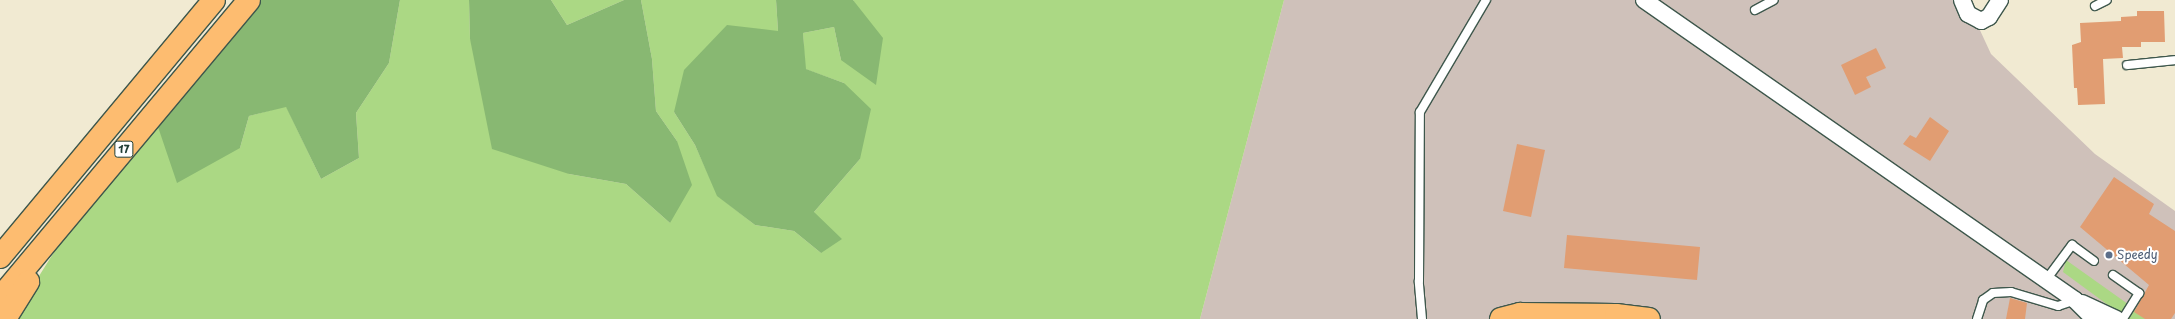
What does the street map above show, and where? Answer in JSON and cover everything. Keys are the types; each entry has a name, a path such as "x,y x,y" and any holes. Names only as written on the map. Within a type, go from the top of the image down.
{"main road":[{"name":"17","path":"0,257 214,0"},
{"name":"17","path":"0,298 249,0"},
{"path":"0,248 55,191"},
{"path":"5,319 77,204"},
{"path":"1501,319 1520,314 1616,315 1649,319"}],"street":[{"path":"1644,0 2075,300 2116,319"},
{"path":"1962,0 1968,14 1981,21 1989,17 2000,0"},
{"path":"2075,300 2094,319"}],"lane":[{"path":"1422,319 1419,281 1420,112 1486,0"},
{"path":"1755,10 1774,0"},
{"path":"2095,6 2107,0"},
{"path":"2127,65 2175,60"},
{"path":"2046,280 2072,245 2094,260"},
{"path":"2113,276 2139,293 2123,319"},
{"path":"1977,319 1983,300 1994,293 2011,292 2058,306 2075,300"}],"shaded area":[{"path":"1284,0 1966,0 1991,54 2095,154 2175,211 2175,319 1200,319"}],"green space":[{"path":"254,0 400,0 389,63 356,113 359,158 321,179 286,107 249,116 240,148 177,183 156,121"},
{"path":"400,0 469,0 470,39 569,174 626,184 670,223 677,141 656,111 652,59 641,0 776,0 778,31 674,112 695,145 718,196 755,225 794,231 821,253 814,212 860,159 844,83 805,69 803,33 834,27 841,60 858,9 853,0 1284,0 1200,319 12,319 78,214 156,121 240,148 249,116 286,106 321,179 359,158 356,113 389,63"},
{"path":"469,0 551,0 567,25 624,0 641,0 652,59 656,111 677,141 692,185 670,223 626,184 569,174 492,149 470,39"},
{"path":"551,0 624,0 567,25"},
{"path":"776,0 853,0 883,38 876,85 841,60 834,27 803,33 806,69 844,83 871,109 860,159 814,212 842,239 821,253 794,231 755,225 717,196 695,145 674,112 684,70 727,25 778,31"},
{"path":"2066,260 2149,319 2127,319 2063,272"}],"building":[{"path":"2137,11 2164,11 2165,42 2141,42 2141,47 2122,47 2123,58 2103,59 2105,104 2078,105 2077,88 2074,88 2072,45 2081,42 2080,23 2121,21 2121,17 2137,16"},
{"path":"1876,48 1886,68 1866,77 1871,87 1855,95 1841,65"},
{"path":"1930,117 1949,131 1930,161 1903,144 1910,135 1916,138"},
{"path":"1517,144 1545,150 1531,217 1503,211"},
{"path":"2114,177 2154,204 2149,214 2175,231 2175,313 2171,319 2145,319 2134,312 2149,285 2080,227"},
{"path":"1567,235 1700,247 1697,280 1564,268"},
{"path":"2010,298 2027,303 2025,319 2006,319"}],"place":[{"name":"Speedy","path":"2109,255"}]}
